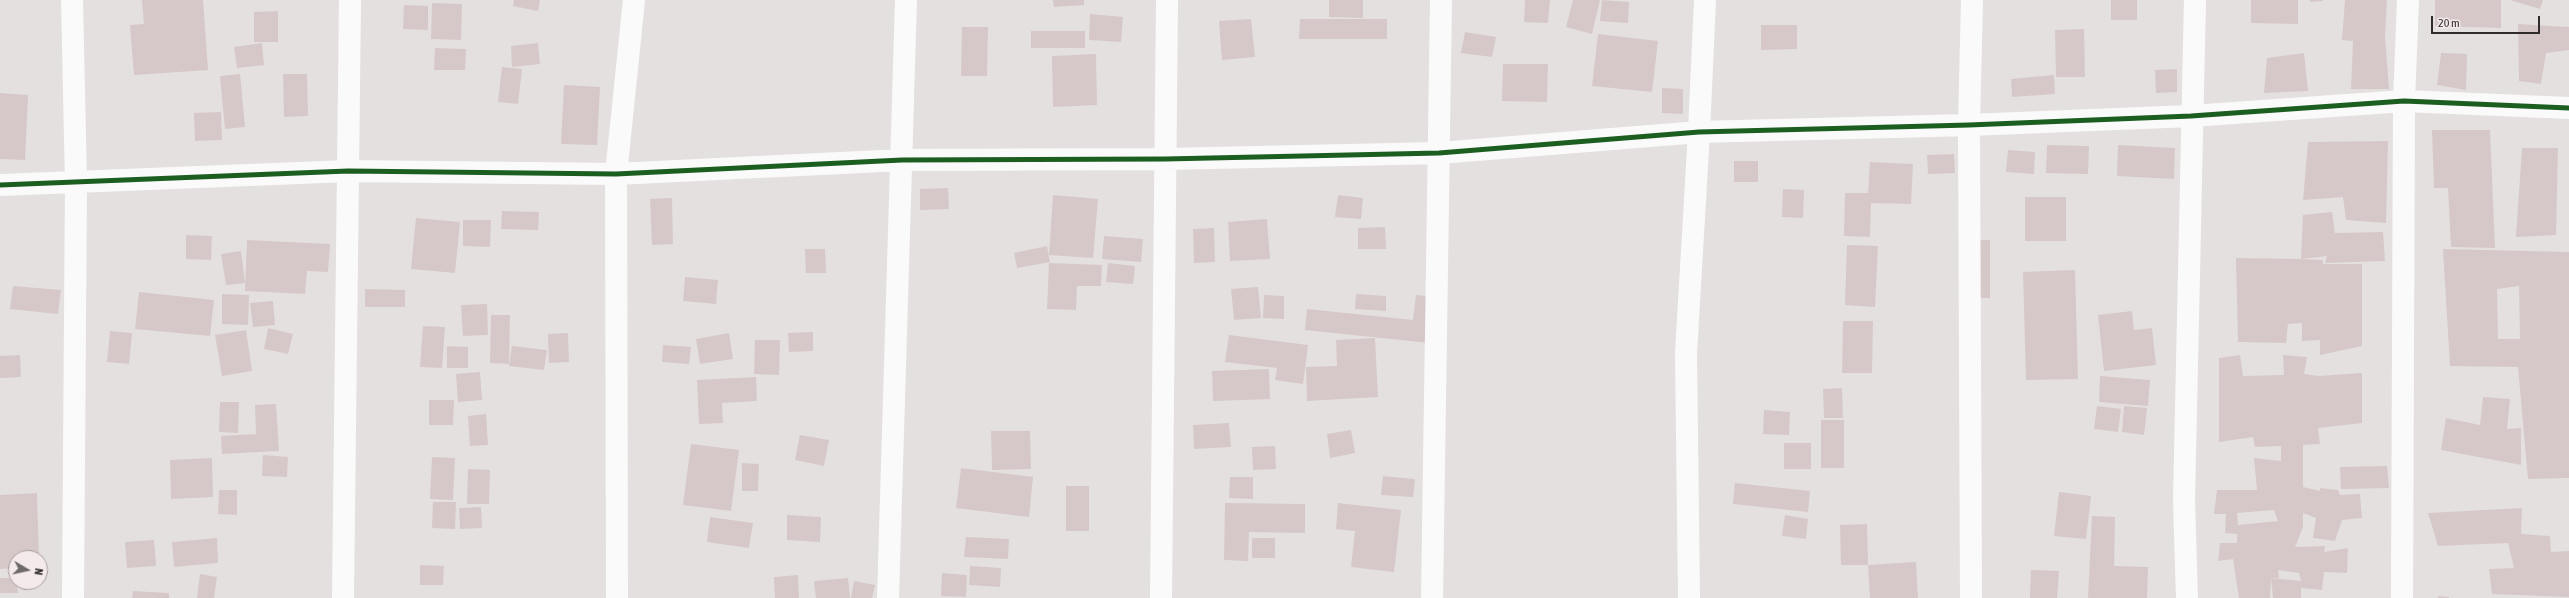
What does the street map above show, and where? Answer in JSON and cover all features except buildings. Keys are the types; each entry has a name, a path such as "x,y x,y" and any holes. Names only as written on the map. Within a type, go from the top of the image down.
{"street":[{"path":"72,0 76,182 74,598"},
{"path":"343,598 350,0"},
{"path":"617,598 616,174 634,0"},
{"path":"888,598 906,0"},
{"path":"1161,598 1164,159 1167,0"},
{"path":"1432,598 1441,0"},
{"path":"1689,598 1686,353 1700,132 1705,0"},
{"path":"1971,598 1969,125 1972,0"},
{"path":"2187,598 2184,500 2191,116 2195,0"},
{"path":"2402,598 2404,101 2408,0"},
{"path":"0,185 348,171 616,174 902,160 1164,159 1439,153 1700,132 1969,125 2191,116 2404,101 2569,108"}],"cycle path":[{"path":"0,185 348,171 616,174 902,160 1165,159 1439,153 1699,132 1969,125 2191,116 2404,101 2569,108"}]}
